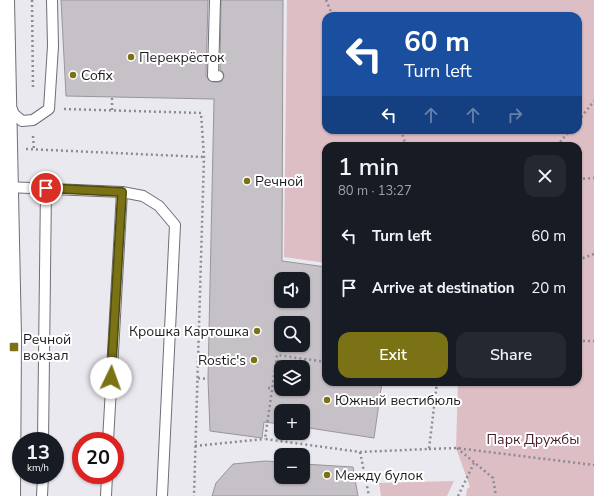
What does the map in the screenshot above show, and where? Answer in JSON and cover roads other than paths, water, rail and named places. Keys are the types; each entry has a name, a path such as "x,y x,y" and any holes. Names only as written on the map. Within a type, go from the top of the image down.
{"street":[{"path":"3,0 10,329 5,399 9,496"}],"lane":[{"path":"6,98 14,114 22,121 33,120 49,109 53,46 52,0"},
{"path":"215,0 213,76 218,76"},
{"path":"7,187 122,192 143,196 160,206 175,225 162,496"},
{"path":"43,432 46,188"},
{"path":"109,432 122,192"},
{"path":"42,484 42,496"},
{"path":"106,496 107,484"}],"place":[{"name":"Перекрёсток","path":"131,57"},
{"name":"Cofix","path":"73,75"},
{"name":"Речной","path":"247,181"},
{"name":"Крошка Картошка","path":"257,331"},
{"name":"Речной вокзал","path":"14,347"},
{"name":"Rostic's","path":"254,360"},
{"name":"Южный вестибюль","path":"327,400"},
{"name":"Между булок","path":"327,475"}],"park label":[{"name":"Парк Дружбы","path":"533,439"}]}
